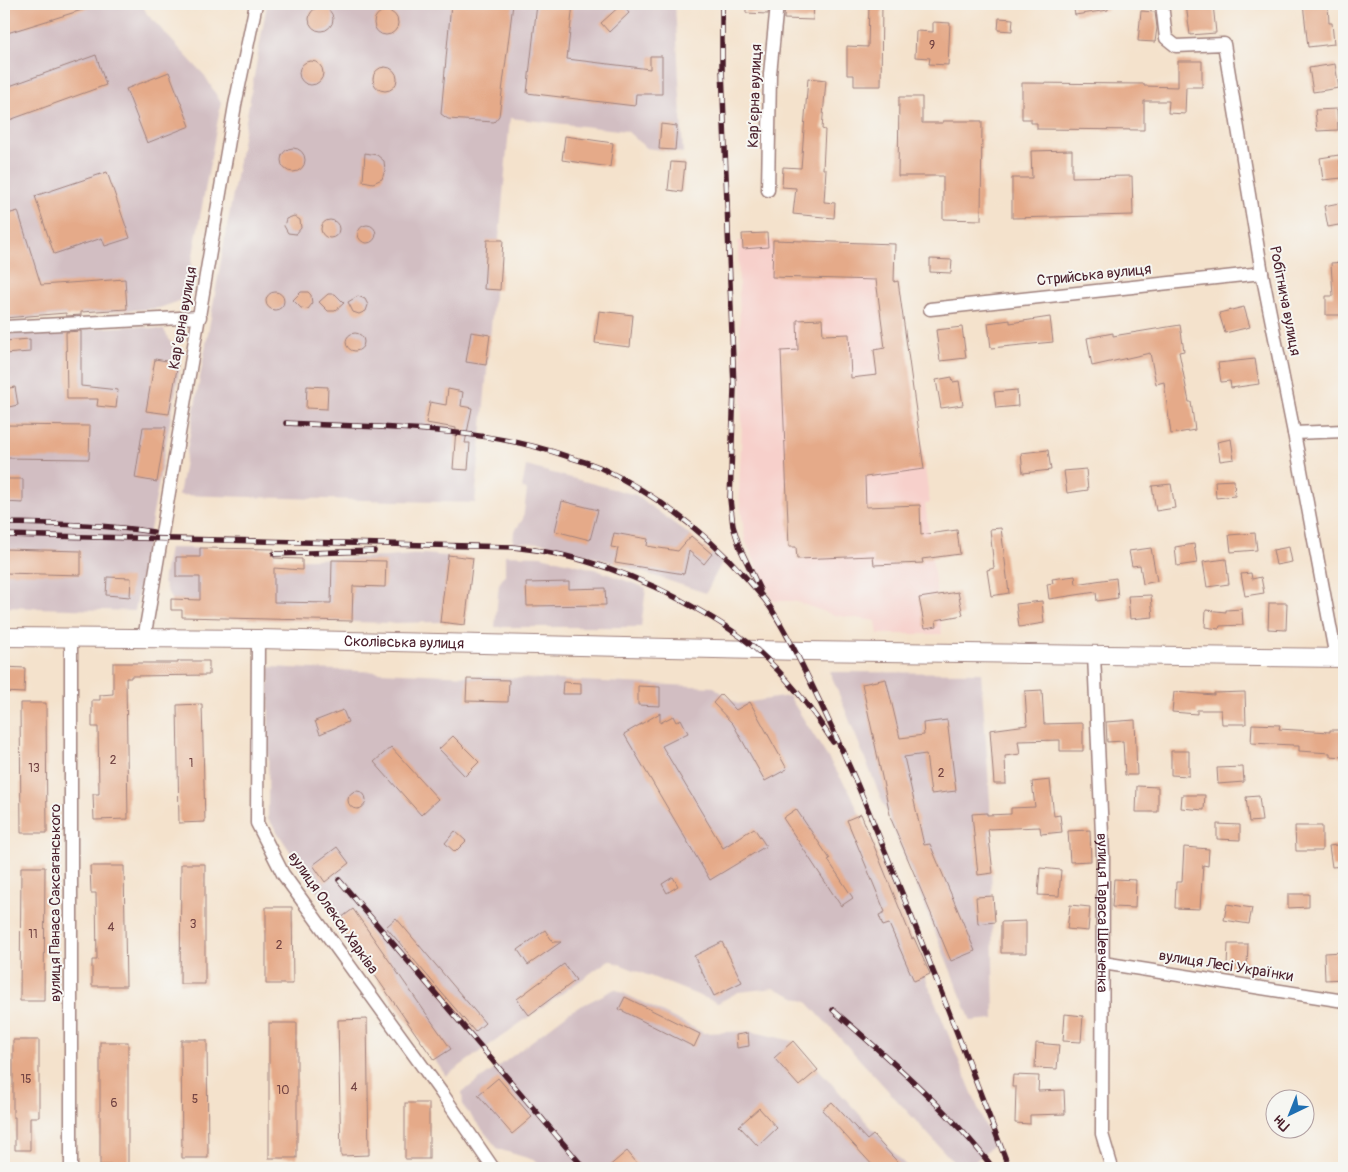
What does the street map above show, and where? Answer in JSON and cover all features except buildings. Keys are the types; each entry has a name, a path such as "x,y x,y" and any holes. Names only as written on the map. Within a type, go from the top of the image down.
{"street":[{"name":"Карʼєрна вулиця","path":"144,639 235,105 256,4"},
{"name":"Карʼєрна вулиця","path":"768,190 770,74 777,4"},
{"name":"Робітнича вулиця","path":"1162,4 1166,38 1176,46 1224,44 1262,273 1340,658"},
{"name":"Стрийська вулиця","path":"930,309 1262,273"},
{"path":"4,327 200,318"},
{"path":"1294,432 1344,431"},
{"name":"Сколівська вулиця","path":"4,637 258,639 804,651 1094,654"},
{"name":"вулиця Панаса Саксаганського","path":"71,1168 72,638"},
{"name":"вулиця Олекси Харківа","path":"258,639 256,823 283,874 441,1092 493,1168"},
{"path":"1094,654 1340,658"},
{"name":"вулиця Тараса Шевченка","path":"1094,654 1103,857 1102,1134 1112,1168"},
{"name":"вулиця Лесі Українки","path":"1103,963 1344,1001"}],"shaded area":[{"path":"4,4 142,4 147,14 205,76 221,103 185,299 159,308 4,320"},
{"path":"267,4 675,4 683,153 646,148 627,131 510,118 475,503 179,495"},
{"path":"773,240 895,244 894,280 898,281 930,503 925,504 942,634 878,634 876,621 834,615 794,601 773,601 745,540 739,492 742,425 738,241"},
{"path":"135,326 164,330 181,362 135,611 4,607 4,334"},
{"path":"526,466 636,495 722,562 706,593 615,563 543,543 513,542 514,532 523,519 527,490 522,488"},
{"path":"169,548 274,549 275,560 387,557 422,554 473,558 465,625 440,622 389,623 182,617 182,610 171,610 171,599 163,582"},
{"path":"505,555 541,556 594,569 646,588 641,627 495,627 499,584 505,575"},
{"path":"269,667 714,687 737,704 789,696 852,796 993,1145 966,1168 959,1168 807,1002 774,988 738,992 718,1003 609,960 446,1076 311,883 268,818"},
{"path":"830,672 981,673 990,801 994,1019 971,1021"},
{"path":"615,989 704,1033 749,1031 793,1041 908,1168 538,1168 537,1161 498,1149 463,1106 462,1092 571,1011"}],"railway":[{"path":"722,4 722,68 734,388 730,499 733,526 740,548 760,590"},
{"path":"286,423 428,430 463,434 533,446 566,456 599,467 646,493 689,524 729,560 765,600 776,616 794,648 831,725 897,881 1009,1168"},
{"path":"4,523 98,526 153,532"},
{"path":"4,535 513,547 563,555 611,569 657,588 680,599 731,630 752,645 769,661 808,706 833,742"},
{"path":"274,554 374,551"},
{"path":"339,880 584,1168"},
{"path":"833,1010 937,1105 976,1146 993,1168"}]}
